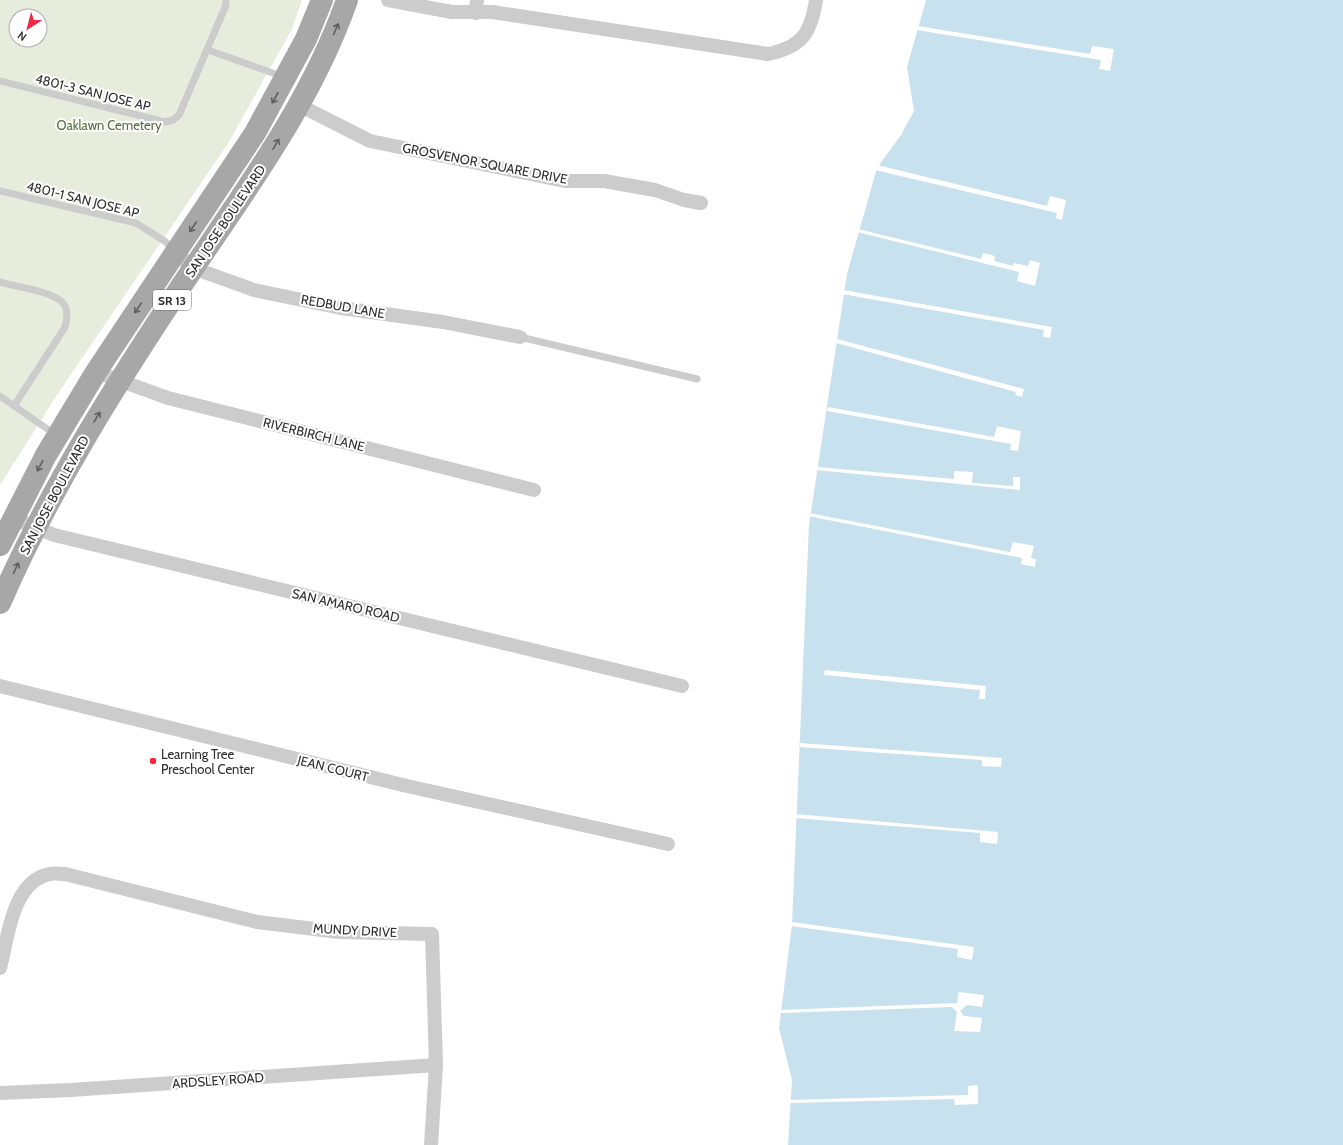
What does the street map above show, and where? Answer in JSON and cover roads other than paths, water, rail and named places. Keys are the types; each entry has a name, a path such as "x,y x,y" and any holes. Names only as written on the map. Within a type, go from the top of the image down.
{"main road":[{"name":"SAN JOSE BOULEVARD","path":"0,545 57,435 96,372 255,132 286,78 306,39 322,0"},
{"name":"SAN JOSE BOULEVARD","path":"0,604 36,527 83,440 193,268 269,156 299,105 318,70 347,0"}],"street":[{"path":"388,0 452,12 477,6 492,12 768,54 783,51 796,44 806,34 813,20 816,0"},
{"name":"GROSVENOR SQUARE DRIVE","path":"299,105 370,141 565,181 604,181 655,190 684,200 701,203"},
{"name":"REDBUD LANE","path":"175,252 193,268 261,291 341,308 443,322 520,337"},
{"name":"RIVERBIRCH LANE","path":"96,372 119,382 168,398 534,490"},
{"name":"SAN AMARO ROAD","path":"13,518 54,535 682,686"},
{"name":"JEAN COURT","path":"0,686 407,786 668,844"},
{"name":"MUNDY DRIVE","path":"0,968 21,894 35,880 50,874 65,874 257,922 339,932 432,934 436,1065 431,1145"},
{"name":"ARDSLEY ROAD","path":"0,1093 71,1090 436,1065"}],"lane":[{"name":"4801-3 SAN JOSE AP","path":"0,81 165,122 173,120 179,115 208,50 226,5 226,0"},
{"path":"208,50 286,78"},
{"name":"4801-1 SAN JOSE AP","path":"0,191 136,223 166,242 175,252"},
{"path":"0,282 53,296 64,303 67,314 65,327 14,406"},
{"path":"520,337 697,379"},
{"path":"0,396 57,435"}],"water":[{"path":"926,0 1343,0 1343,1145 788,1145 792,1080 779,1028 792,925 809,525 847,274 877,168 901,135 914,111 907,67"}],"place":[{"name":"Learning Tree Preschool Center","path":"153,761"}],"park label":[{"name":"Oaklawn Cemetery","path":"109,125"}]}
